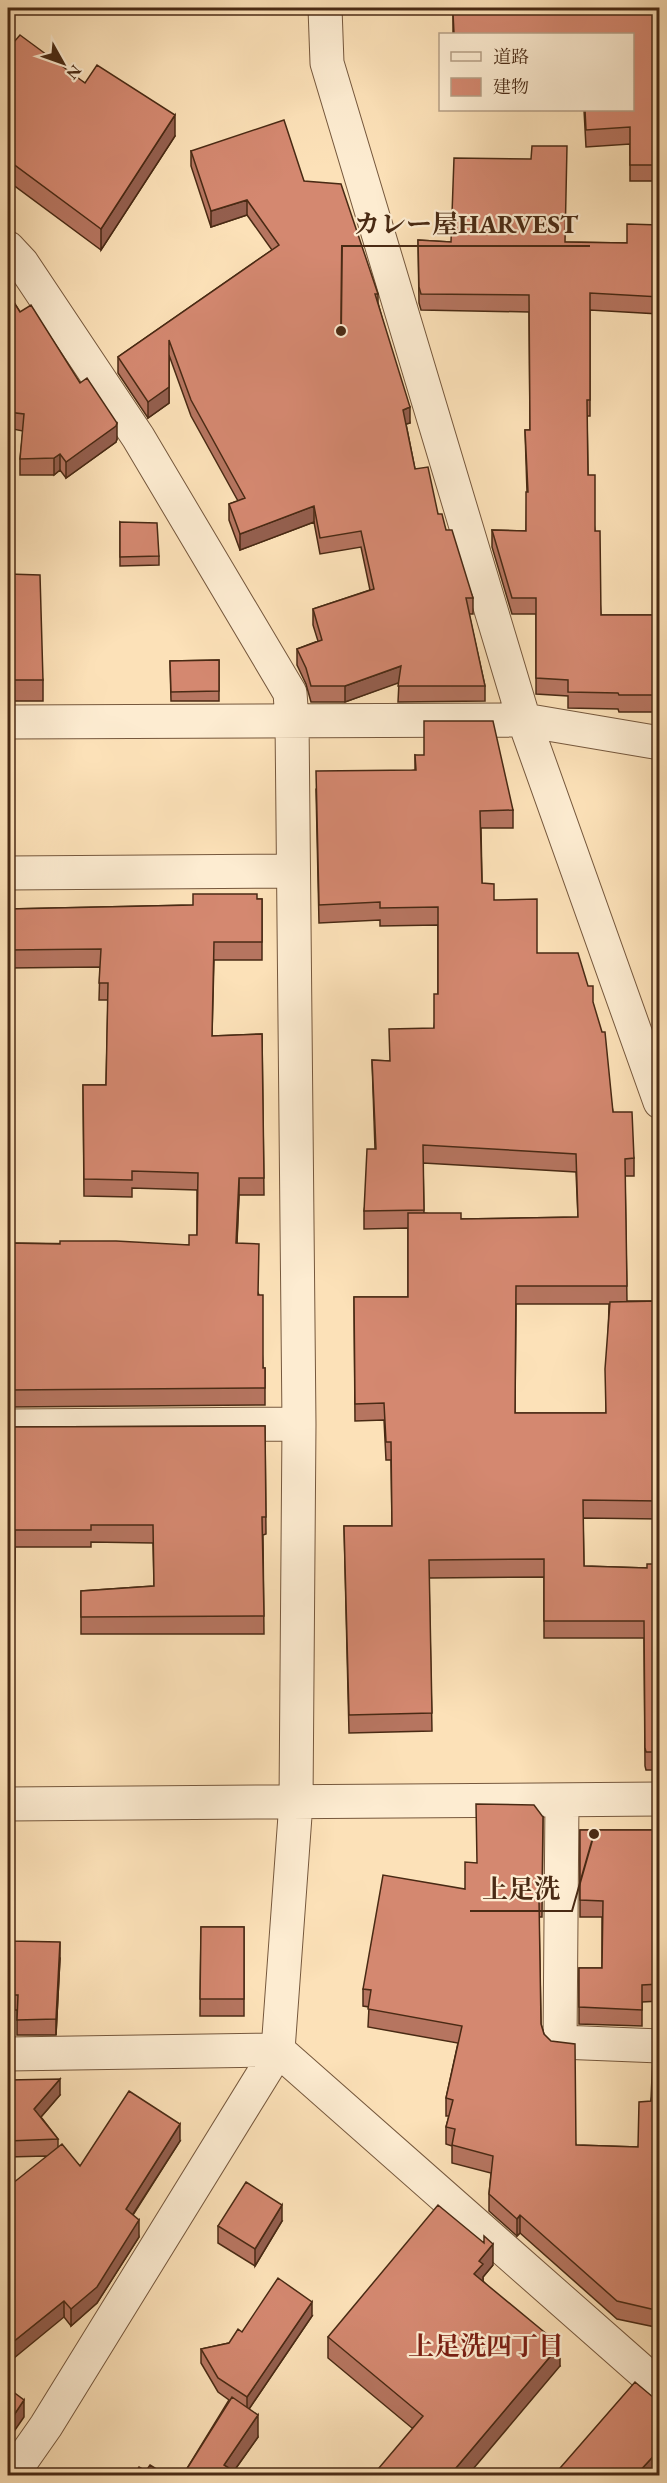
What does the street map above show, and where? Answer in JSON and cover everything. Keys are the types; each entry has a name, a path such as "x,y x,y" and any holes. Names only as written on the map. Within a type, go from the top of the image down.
{"street":[{"path":"326,8 327,63 524,720 660,1102"},
{"path":"8,248 22,263 138,437 290,693 299,1424 296,1802 278,2050 46,2426 11,2475"},
{"path":"8,722 524,720 660,743"},
{"path":"8,873 293,871"},
{"path":"8,1426 299,1424"},
{"path":"562,1800 560,2042 660,2046"},
{"path":"8,1804 660,1800"},
{"path":"8,2054 278,2050 660,2387"}],"building":[{"path":"538,8 660,8 660,165 630,165 630,127 586,130 585,111 634,111 634,33 454,33 453,13 538,14"},
{"path":"20,35 85,83 97,65 175,115 101,229 8,160 8,46"},
{"path":"284,120 304,181 341,184 378,294 375,294 410,407 403,410 415,469 428,467 438,514 442,514 446,530 452,530 473,598 466,598 485,686 398,686 401,666 345,686 311,686 297,649 322,640 313,609 374,589 361,531 320,538 314,506 240,534 229,504 245,498 191,400 169,340 169,387 148,402 118,357 279,245 247,200 211,211 191,151"},
{"path":"532,146 567,146 565,242 627,243 627,224 660,225 660,297 590,293 590,400 587,400 588,475 595,475 595,531 600,531 601,615 660,615 660,695 568,692 568,680 536,678 536,598 512,598 492,530 526,531 526,492 528,492 525,430 530,430 529,295 421,294 419,287 418,240 451,242 454,158 531,159"},
{"path":"8,293 20,312 31,305 80,383 87,378 117,423 66,462 60,454 54,458 20,459 24,414 8,412"},
{"path":"120,522 157,523 159,556 120,557"},
{"path":"8,574 40,575 43,680 8,680"},
{"path":"219,660 219,691 171,692 170,661"},
{"path":"424,721 493,721 513,810 480,811 482,883 494,884 494,900 537,899 537,953 578,953 588,986 593,986 593,1002 602,1032 605,1032 613,1112 632,1112 634,1158 625,1159 627,1286 516,1286 515,1413 606,1413 605,1369 610,1302 660,1301 660,1501 583,1500 584,1566 647,1568 647,1564 660,1564 660,1752 646,1752 645,1748 644,1621 544,1621 544,1559 429,1560 432,1713 349,1715 344,1526 392,1526 391,1442 386,1442 384,1403 355,1404 354,1297 408,1297 408,1213 461,1213 461,1219 578,1217 576,1154 423,1145 424,1210 364,1211 367,1149 376,1149 372,1060 390,1061 389,1029 434,1028 434,994 438,994 438,907 380,908 380,902 319,905 316,771 416,770 415,755 424,755"},
{"path":"193,894 257,894 257,899 262,899 262,942 214,942 212,1036 262,1034 264,1178 239,1178 236,1243 259,1244 258,1295 263,1295 265,1388 8,1390 8,1243 60,1244 60,1241 116,1241 189,1245 189,1235 197,1235 198,1173 132,1171 132,1180 84,1179 83,1085 106,1085 108,983 99,983 101,949 8,950 8,909 193,905"},
{"path":"265,1426 266,1517 262,1517 264,1616 81,1617 81,1591 154,1586 153,1525 91,1525 91,1530 15,1530 14,1631 8,1631 8,1427"},
{"path":"476,1804 534,1805 543,1817 542,1899 539,1899 541,2024 544,2034 551,2041 575,2044 576,2145 638,2147 639,2102 651,2101 653,2053 660,2053 660,2311 617,2301 520,2215 517,2219 489,2194 493,2156 452,2145 455,2129 446,2127 453,2100 446,2098 462,2026 368,2009 371,1990 363,1989 383,1875 465,1889 465,1862 477,1863"},
{"path":"580,1830 660,1830 660,1984 642,1985 642,2010 579,2007 579,1968 602,1968 603,1901 580,1900"},
{"path":"201,1927 244,1927 244,1999 200,1999"},
{"path":"8,1935 10,1935 10,1941 60,1942 56,2019 17,2020 18,1995 8,1995"},
{"path":"60,2079 34,2109 58,2139 8,2141 8,2080"},
{"path":"129,2091 180,2124 126,2209 139,2220 97,2287 71,2309 64,2301 8,2346 8,2187 62,2144 80,2166"},
{"path":"246,2182 282,2205 255,2249 218,2226"},
{"path":"438,2205 484,2243 484,2236 493,2244 479,2261 483,2264 474,2274 560,2345 450,2475 373,2475 423,2416 328,2337"},
{"path":"278,2278 312,2302 247,2397 218,2378 201,2349 229,2343 238,2329 242,2332"},
{"path":"635,2382 660,2403 660,2449 636,2475 554,2475"},
{"path":"8,2388 24,2400 8,2424"},
{"path":"232,2397 258,2415 224,2465 240,2475 183,2475"},
{"path":"150,2465 166,2475 134,2475 139,2467 146,2471"}],"place":[{"name":"カレー屋HARVEST","path":"341,331"},
{"name":"上足洗","path":"594,1834"}],"district":[{"name":"上足洗四丁目","path":"486,2346"}]}
